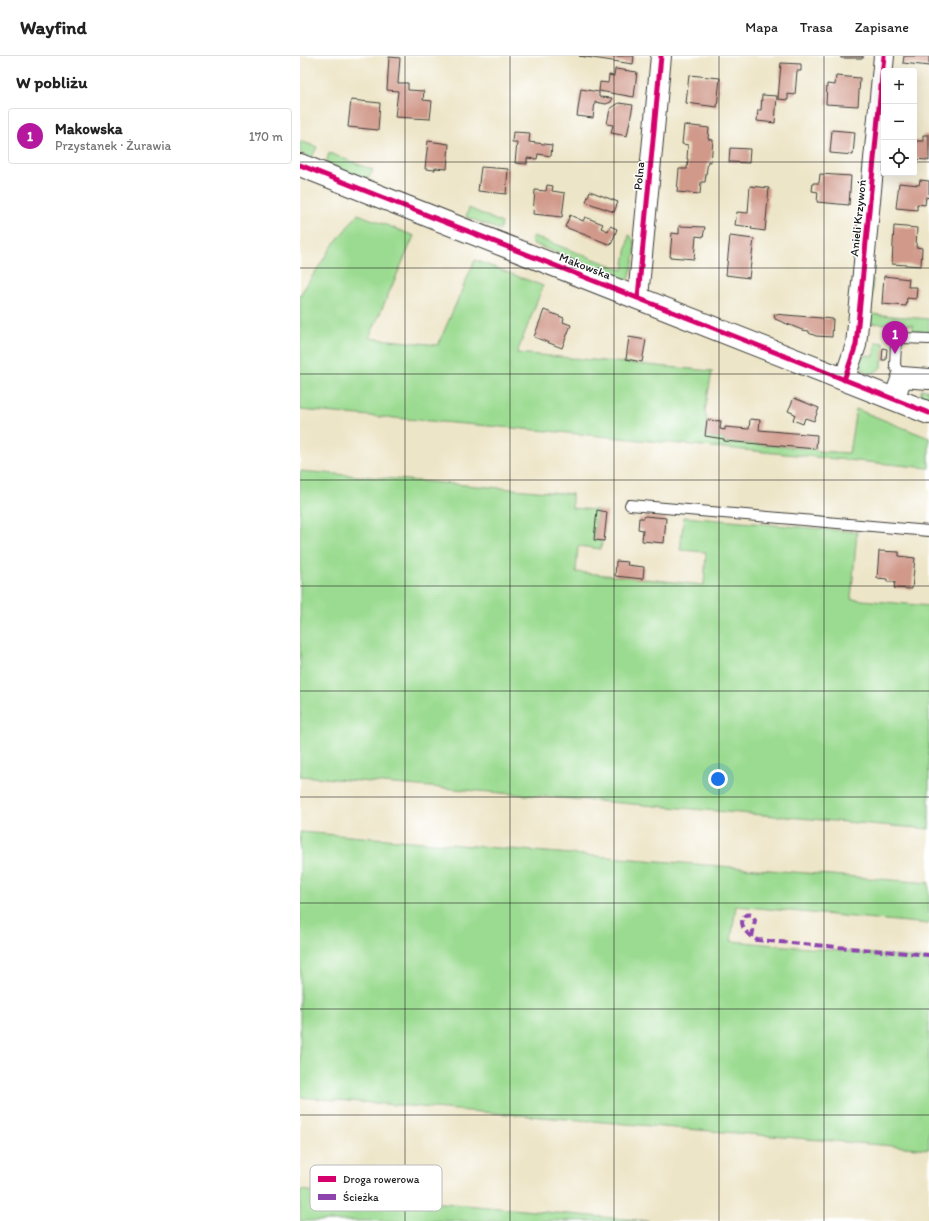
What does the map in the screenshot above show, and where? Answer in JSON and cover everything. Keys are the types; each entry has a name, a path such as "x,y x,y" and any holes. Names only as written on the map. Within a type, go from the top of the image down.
{"street":[{"name":"Polna","path":"638,298 661,56"},
{"name":"Anieli Krzywoń","path":"844,380 856,345 884,56"},
{"name":"Makowska","path":"300,165 929,414"},
{"path":"894,399 902,377 929,379"}],"lane":[{"path":"902,377 894,366 896,342 900,338 929,339"},
{"path":"630,505 929,531"}],"green space":[{"path":"300,141 317,147 312,158 300,153"},
{"path":"329,153 373,170 368,180 326,163"},
{"path":"469,208 502,223 500,230 466,217"},
{"path":"358,214 414,236 369,338 438,345 475,260 543,286 517,353 712,371 705,411 707,420 705,436 724,439 724,442 849,453 856,409 929,438 929,468 548,431 300,410 300,295 333,245"},
{"path":"629,235 633,239 635,254 630,277 627,280 531,243 533,236 623,270"},
{"path":"869,279 873,279 870,314 929,319 929,332 913,331 913,325 865,323"},
{"path":"876,342 884,343 882,365 878,370 867,374 861,366 860,361 862,356 874,356"},
{"path":"922,389 929,391 929,400 920,396"},
{"path":"300,471 572,494 572,508 597,510 594,540 602,541 601,549 578,546 576,572 704,585 706,552 680,550 684,517 857,532 851,599 929,606 929,829 300,776"},
{"path":"300,832 929,883 929,924 736,906 731,941 929,959 929,1149 300,1097"},
{"path":"300,1190 310,1191 310,1211 442,1211 442,1203 649,1221 300,1221"}],"building":[{"path":"579,56 634,56 633,64"},
{"path":"841,56 863,56 863,58 841,58"},
{"path":"904,56 929,56 929,66 903,63"},
{"path":"389,57 400,58 398,83 408,83 408,90 424,91 423,100 432,101 430,119 395,117 398,91 387,90"},
{"path":"781,63 801,64 801,71 797,71 795,95 788,94 788,100 778,99"},
{"path":"615,69 637,72 634,97 599,91 600,82 608,83 609,75 614,76"},
{"path":"689,75 720,78 717,107 686,103"},
{"path":"836,76 860,78 858,106 826,104 827,84 835,85"},
{"path":"581,89 599,92 599,97 612,98 611,102 606,104 595,102 593,118 577,116"},
{"path":"762,95 777,96 775,123 757,121 758,110 761,110"},
{"path":"351,100 380,103 378,130 348,127"},
{"path":"619,103 633,105 627,136 611,133 613,125 607,124 610,109"},
{"path":"684,125 709,128 708,139 713,140 711,162 708,161 705,182 701,182 700,194 677,192 679,169 687,169 688,145 682,144"},
{"path":"832,130 855,132 853,155 830,153"},
{"path":"513,132 530,133 529,142 552,145 551,156 538,154 537,159 527,158 527,164 515,163 517,142 512,142"},
{"path":"923,135 929,135 929,161 917,159 917,141 923,141"},
{"path":"428,141 449,144 447,169 425,169"},
{"path":"730,148 750,149 749,163 729,162"},
{"path":"481,167 508,169 506,194 478,191"},
{"path":"820,174 851,176 849,205 817,202 818,192 812,191 813,183 819,183"},
{"path":"920,180 929,181 929,198 926,197 925,205 917,204 917,210 896,208 899,183 919,185"},
{"path":"547,185 553,186 552,191 565,193 562,217 533,214 535,190 546,191"},
{"path":"750,186 769,188 765,231 751,229 752,227 735,225 737,212 748,213"},
{"path":"590,191 618,202 614,212 586,202"},
{"path":"570,215 583,221 585,217 603,224 601,228 608,231 610,226 617,229 611,245 565,227"},
{"path":"679,226 705,227 703,237 696,236 694,259 670,257 672,233 679,234"},
{"path":"894,226 917,228 916,247 922,248 921,266 892,264"},
{"path":"730,236 754,239 749,278 726,275"},
{"path":"884,276 909,279 908,287 917,287 916,299 907,298 906,306 882,304"},
{"path":"544,310 564,318 563,322 571,325 562,348 534,337"},
{"path":"774,314 833,319 832,337 816,336 809,333 809,331 802,330 775,319"},
{"path":"629,337 646,340 642,362 626,359"},
{"path":"883,348 887,349 886,360 882,360"},
{"path":"794,398 819,408 814,421 805,418 803,424 793,420 795,414 788,411"},
{"path":"750,419 760,420 759,430 817,435 816,449 724,441 724,439 705,436 707,420 721,421 720,429 725,430 725,427 749,429"},
{"path":"597,510 607,512 604,541 594,540"},
{"path":"645,516 666,518 664,543 642,541 643,530 638,529 639,518 644,518"},
{"path":"879,551 899,552 899,556 915,558 912,589 894,588 895,582 887,582 887,579 877,578"},
{"path":"616,561 628,562 627,565 644,567 643,579 615,576"}],"marked path":[{"path":"752,937 755,920 752,915 749,914 744,916 742,921 743,926 745,931 751,937 757,940 929,955"}],"cycle path":[{"path":"638,297 661,56"},
{"path":"844,380 856,345 884,56"},
{"path":"300,165 929,413"}],"place":[{"name":"Makowska","path":"895,354"}]}
